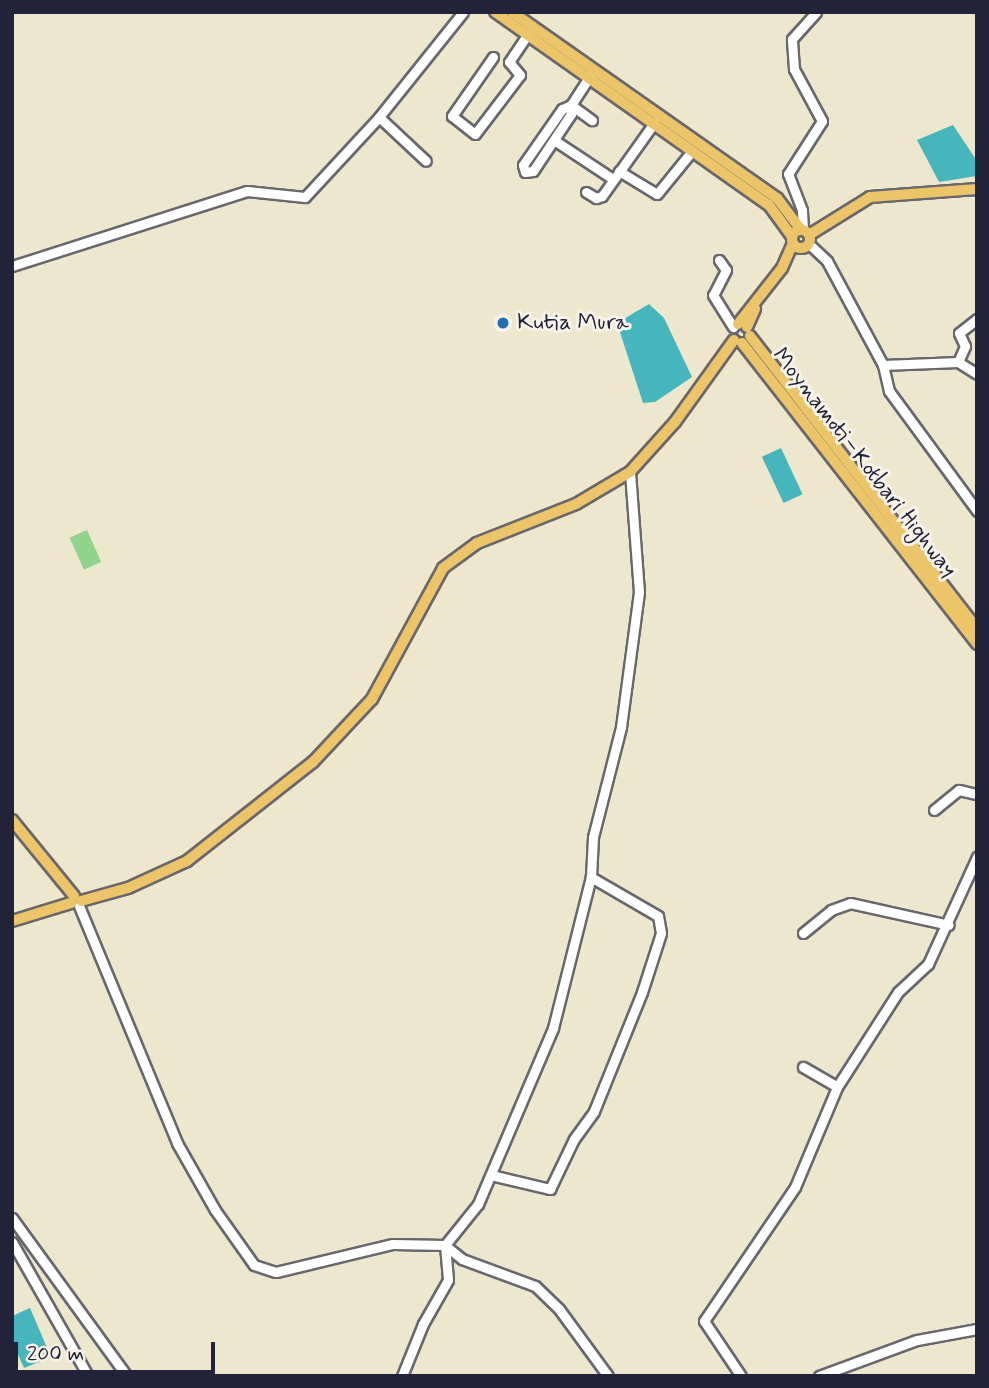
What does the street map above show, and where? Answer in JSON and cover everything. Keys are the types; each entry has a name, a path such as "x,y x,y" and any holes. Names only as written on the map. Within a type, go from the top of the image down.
{"main road":[{"path":"495,12 777,198 801,238"},
{"path":"521,14 653,123 769,205 801,238"},
{"path":"12,922 128,888 187,861 313,762 372,698 443,568 477,543 576,504 630,472 675,422 741,333 801,238 870,197 977,189"},
{"name":"Moynamoti–Kotbari Highway","path":"741,333 940,588 977,629"},
{"name":"Moynamoti–Kotbari Highway","path":"940,588 977,644"},
{"path":"12,820 76,902"}],"street":[{"path":"12,266 247,191 304,197 379,117 463,12"},
{"path":"816,12 792,39 794,69 822,121 788,174 802,210 801,238 827,261 883,365 889,391 977,511"},
{"path":"493,57 452,116 475,134 520,75 509,62 528,34"},
{"path":"571,105 562,109 523,165 525,172 533,171 571,114 571,105 591,73"},
{"path":"571,105 592,120"},
{"path":"379,117 426,161"},
{"path":"586,192 599,198 653,123"},
{"path":"554,139 616,175 657,194 692,151"},
{"path":"719,260 726,270 713,295 741,333"},
{"path":"958,362 965,346 958,332 977,319"},
{"path":"883,365 958,362 977,374"},
{"path":"402,1376 423,1324 448,1280 444,1245 478,1204 553,1028 591,877 593,837 621,727 639,592 630,472"},
{"path":"934,810 958,790 977,794"},
{"path":"741,1376 704,1321 795,1187 837,1087 898,992 928,964 949,925 977,857"},
{"path":"491,1175 550,1189 574,1139 594,1111 642,992 660,933 658,916 591,877"},
{"path":"76,902 177,1143 215,1210 254,1265 276,1272 384,1245 444,1245 462,1259 535,1286 608,1376"},
{"path":"803,933 831,910 850,903 949,925"},
{"path":"803,1067 837,1087"},
{"path":"12,1218 127,1376"},
{"path":"12,1242 88,1376"},
{"path":"819,1376 917,1340 977,1329"}],"green space":[{"path":"87,530 101,562 84,570 70,538"}],"water":[{"path":"953,125 977,161 977,176 939,182 917,140"},
{"path":"649,304 664,318 692,377 655,402 643,403 617,323"},
{"path":"781,448 803,494 784,503 762,457"},
{"path":"30,1308 51,1357 24,1368 12,1341 12,1316"}],"place":[{"name":"Kutia Mura","path":"503,323"}]}
